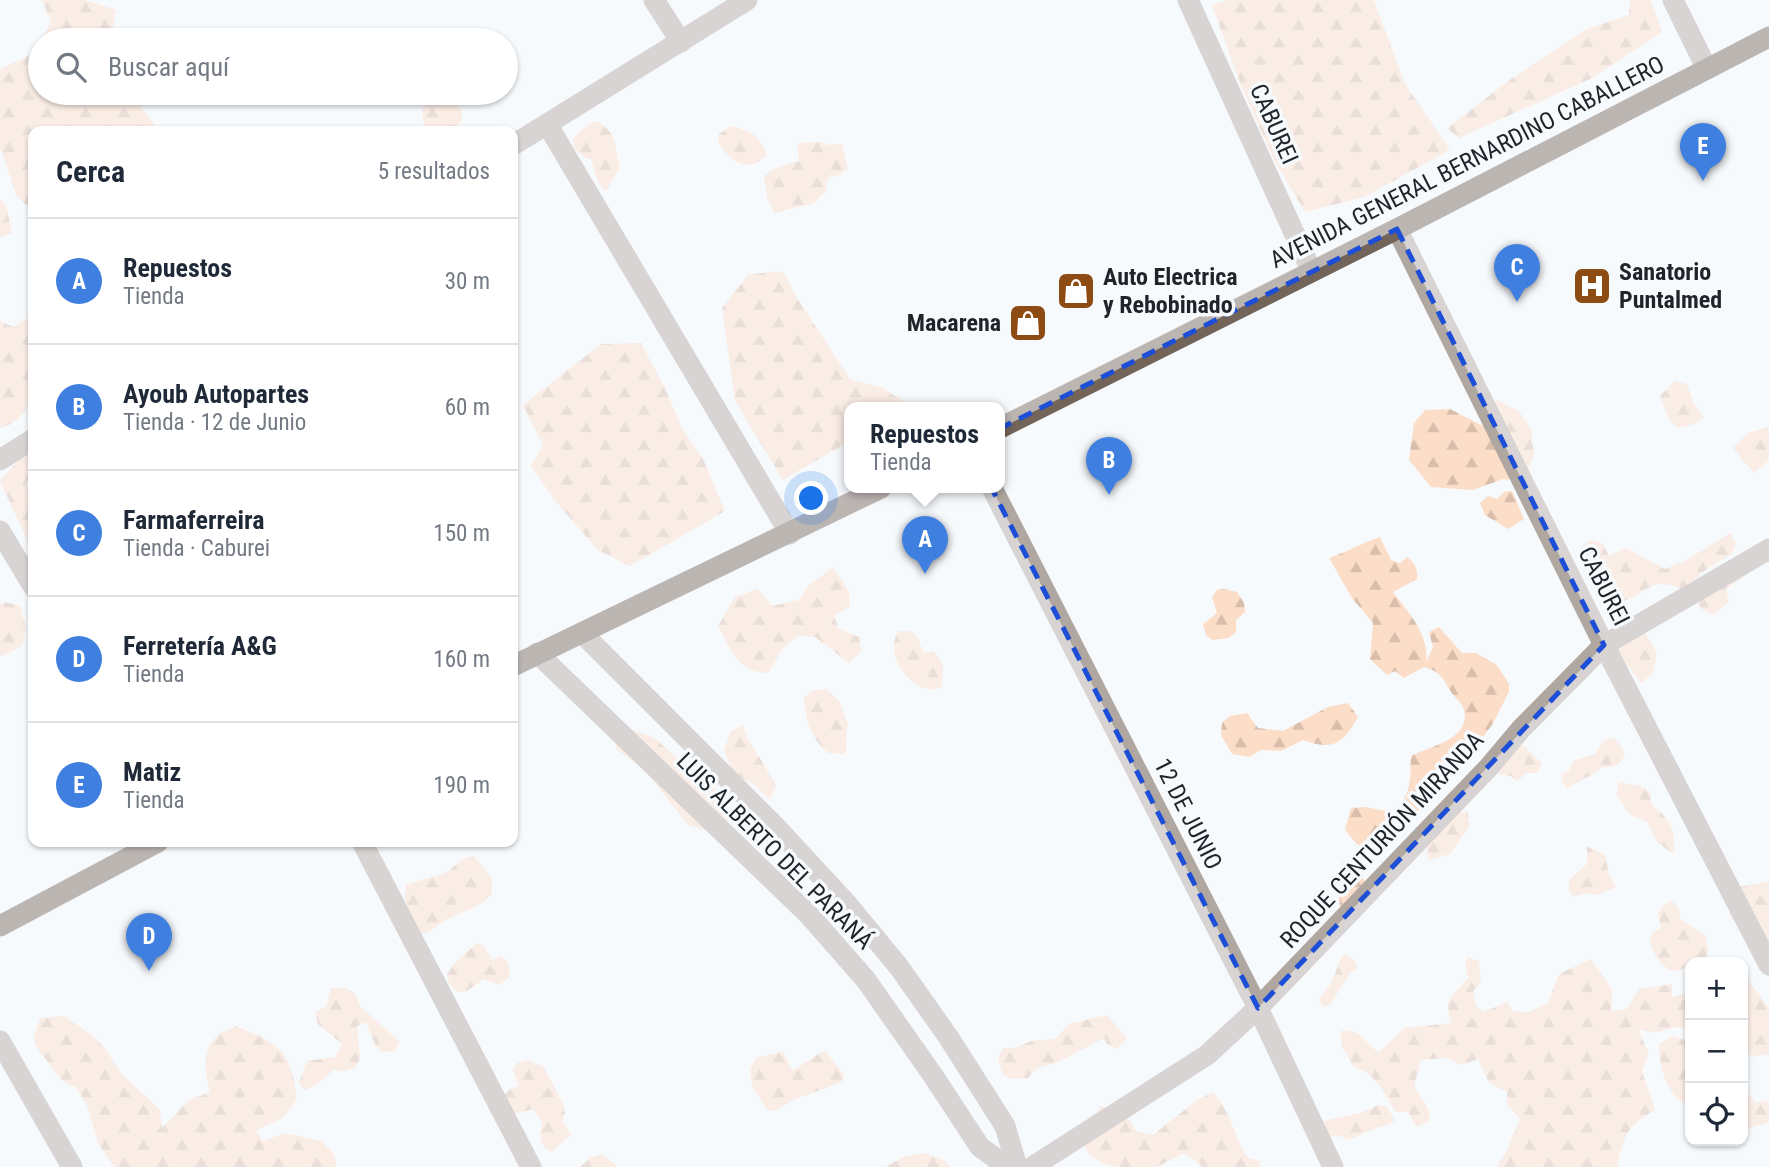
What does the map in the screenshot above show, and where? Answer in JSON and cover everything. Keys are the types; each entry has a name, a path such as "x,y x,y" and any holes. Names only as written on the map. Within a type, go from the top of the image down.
{"main road":[{"name":"AVENIDA GENERAL BERNARDINO CABALLERO","path":"1005,425 1397,229 1769,37"},
{"path":"518,663 871,493"},
{"path":"0,926 149,847"}],"street":[{"path":"654,0 681,42"},
{"path":"518,142 747,0"},
{"path":"1673,0 1707,69"},
{"name":"CABUREI","path":"1192,1 1311,270"},
{"path":"547,124 790,534"},
{"name":"CABUREI","path":"1397,229 1604,645 1769,965"},
{"path":"0,460 28,442"},
{"name":"12 DE JUNIO","path":"995,493 1258,1008 1333,1167"},
{"path":"0,531 28,578"},
{"name":"ROQUE CENTURIÓN MIRANDA","path":"1032,1167 1207,1055 1258,1008 1604,645 1769,549"},
{"name":"LUIS ALBERTO DEL PARANÁ","path":"582,633 774,825 898,967 949,1038 1005,1126 1017,1167"},
{"name":"LUIS ALBERTO DEL PARANÁ","path":"537,653 810,916 866,980 979,1147 1008,1167"},
{"path":"365,847 531,1167"},
{"path":"810,916 834,891"},
{"path":"0,1041 72,1167"}],"highlighted area":[{"path":"1397,229 1604,645 1258,1008 969,444"}],"green space":[{"path":"42,0 85,0 116,10 113,28 48,28 51,22"},
{"path":"1229,0 1374,0 1405,84 1450,150 1364,197 1305,212 1273,158 1240,83 1212,5"},
{"path":"1630,0 1651,0 1662,32 1590,79 1459,138 1447,128 1511,79 1587,29 1629,15"},
{"path":"28,56 28,105 140,105 155,126 28,126 28,207 17,197 0,147 0,69"},
{"path":"425,105 458,105 462,119 457,126 424,126 422,111"},
{"path":"598,121 613,137 620,167 607,190 603,190 596,177 591,159 574,148 573,139 581,130"},
{"path":"731,126 754,134 767,155 760,161 746,165 728,156 718,142 719,134"},
{"path":"821,142 828,145 842,144 848,168 841,174 828,178 826,191 814,203 774,213 767,197 764,176 774,169 799,161 797,146 800,143"},
{"path":"0,200 6,206 12,233 0,237"},
{"path":"776,271 784,273 795,295 850,379 883,388 904,402 844,402 844,444 783,480 735,401 722,308 748,275"},
{"path":"28,318 28,404 18,419 0,428 0,321 13,327"},
{"path":"641,343 682,428 703,459 725,511 630,566 598,550 556,502 531,466 543,445 523,405 601,344"},
{"path":"1675,381 1687,384 1694,404 1704,418 1679,428 1670,422 1660,396"},
{"path":"1497,400 1519,411 1531,429 1534,456 1528,470 1513,480 1503,479 1473,490 1431,487 1409,460 1414,423 1425,410 1450,409 1483,426 1485,407"},
{"path":"1769,427 1769,460 1754,473 1733,448 1748,433"},
{"path":"28,444 28,542 0,481 22,456"},
{"path":"1512,491 1524,519 1508,529 1485,515 1480,503 1488,496 1497,499 1504,492"},
{"path":"1730,533 1736,543 1732,554 1709,567 1683,589 1658,584 1630,599 1618,602 1602,598 1593,572 1580,548 1591,540 1602,543 1609,556 1626,548 1665,569 1685,561"},
{"path":"1380,537 1391,560 1400,563 1407,557 1417,569 1417,579 1393,592 1421,633 1425,642 1426,662 1433,647 1429,632 1439,627 1462,653 1476,653 1497,665 1509,684 1509,692 1492,725 1462,765 1446,779 1443,789 1400,826 1373,857 1345,830 1351,808 1365,807 1392,812 1407,794 1411,756 1456,735 1465,720 1462,705 1435,671 1424,667 1404,678 1395,671 1387,675 1370,659 1373,623 1352,598 1329,558"},
{"path":"833,567 849,591 850,606 834,616 839,629 859,637 862,651 849,663 815,637 797,636 784,647 768,673 749,669 736,658 718,626 735,597 758,589 772,606 799,600 808,586"},
{"path":"1751,568 1746,575 1726,589 1729,602 1713,615 1702,610 1697,601"},
{"path":"1217,590 1237,592 1244,603 1245,612 1236,620 1236,632 1229,638 1212,640 1206,635 1203,624 1217,613 1212,597"},
{"path":"5,602 20,606 26,628 22,646 2,656 0,604"},
{"path":"1640,623 1657,653 1653,673 1641,683 1608,639"},
{"path":"899,631 909,631 916,635 924,653 933,651 940,659 943,668 941,688 922,687 900,667 894,648"},
{"path":"826,689 839,701 848,724 845,754 828,753 817,741 808,721 804,698 811,691"},
{"path":"1348,703 1358,717 1342,739 1330,745 1303,740 1281,751 1261,750 1249,757 1232,754 1221,735 1222,723 1230,716 1247,713 1258,728 1283,731 1328,707"},
{"path":"743,725 747,737 776,785 770,800 754,784 734,774 724,751 730,732"},
{"path":"626,728 653,737 718,792 727,806 729,814 726,823 708,831 688,825 638,765 616,749 616,736"},
{"path":"1613,738 1625,754 1619,764 1602,767 1568,788 1562,782 1561,774 1569,771 1575,760 1595,754 1603,741"},
{"path":"1523,745 1542,763 1537,773 1527,773 1517,781 1511,776 1500,775 1498,766 1517,746"},
{"path":"1619,782 1641,786 1650,792 1652,805 1671,826 1673,854 1656,841 1647,822 1632,816 1616,795"},
{"path":"1468,812 1469,827 1450,854 1428,860 1427,846 1457,813"},
{"path":"1587,846 1605,855 1609,874 1616,887 1598,895 1586,893 1573,897 1569,880 1587,864"},
{"path":"474,856 492,879 492,893 477,906 431,930 417,934 405,899 406,885 449,871 463,859"},
{"path":"1352,861 1366,883 1340,909 1339,897 1348,886 1340,869 1343,862"},
{"path":"1769,881 1769,941 1754,946 1729,915 1740,887"},
{"path":"1672,901 1678,907 1681,919 1706,936 1706,957 1685,957 1685,968 1674,971 1656,956 1650,939 1653,933 1661,928 1658,914 1662,906"},
{"path":"477,943 483,945 492,960 500,956 508,962 510,977 499,985 484,979 467,991 456,992 449,983 447,974"},
{"path":"1345,954 1355,961 1357,968 1350,973 1330,1005 1324,1007 1318,1000 1331,984"},
{"path":"1468,957 1479,961 1481,982 1473,991 1477,1007 1484,1012 1507,1002 1513,1011 1530,1012 1548,1003 1559,974 1591,959 1612,989 1611,1011 1627,1009 1639,989 1672,984 1672,997 1685,993 1685,1027 1653,1033 1638,1029 1649,1054 1642,1071 1655,1110 1638,1121 1629,1132 1617,1165 1619,1167 1497,1167 1520,1119 1507,1104 1507,1092 1489,1083 1478,1059 1462,1065 1446,1058 1421,1060 1414,1086 1428,1109 1430,1120 1417,1127 1408,1112 1395,1112 1383,1090 1373,1079 1353,1066 1342,1046 1340,1031 1359,1034 1379,1052 1404,1028 1452,1023 1449,1002 1468,978 1465,963"},
{"path":"1748,980 1769,1008 1769,1054 1753,1057 1748,1052"},
{"path":"331,988 345,988 354,993 361,1007 400,1042 394,1051 381,1052 375,1045 366,1022 357,1026 360,1058 355,1068 341,1072 335,1069 318,1084 305,1090 299,1083 307,1061 335,1057 342,1044 318,1024 315,1012 326,1007"},
{"path":"1107,1015 1127,1038 1117,1049 1107,1044 1104,1038 1058,1062 1035,1069 1028,1078 1012,1079 1003,1075 998,1059 1003,1048 1014,1048 1031,1041 1055,1039 1069,1024"},
{"path":"64,1016 92,1035 104,1047 120,1072 160,1110 162,1128 189,1100 210,1092 206,1057 211,1043 218,1035 236,1026 262,1038 280,1050 286,1059 297,1098 280,1119 256,1130 263,1141 285,1133 321,1141 334,1154 337,1167 114,1167 98,1143 88,1108 77,1088 61,1080 35,1045 34,1037 40,1018"},
{"path":"1673,1036 1685,1040 1685,1104 1675,1096 1662,1072 1659,1044"},
{"path":"825,1051 844,1075 842,1082 793,1100 777,1110 768,1111 752,1087 750,1068 757,1057 783,1052 792,1070"},
{"path":"528,1060 544,1067 562,1102 565,1112 563,1121 571,1135 551,1152 542,1143 542,1123 533,1109 511,1115 503,1096 510,1089 519,1086 513,1071 517,1063"},
{"path":"1213,1092 1225,1109 1248,1158 1260,1161 1261,1167 1202,1167 1184,1153 1157,1167 1115,1167 1089,1155 1082,1141 1087,1126 1101,1106 1131,1121 1136,1131 1153,1135 1197,1100"},
{"path":"1748,1094 1756,1103 1769,1100 1769,1122 1748,1128"},
{"path":"1378,1105 1387,1107 1395,1121 1346,1140 1341,1136 1324,1137 1320,1125 1324,1121 1363,1112"},
{"path":"925,1153 945,1161 950,1167 885,1167 906,1156"},
{"path":"602,1154 618,1167 580,1167 591,1157"}],"place":[{"name":"Matiz","path":"1703,181"},
{"name":"Sanatorio Puntalmed","path":"1592,286"},
{"name":"Auto Electrica y Rebobinado","path":"1076,291"},
{"name":"Farmaferreira","path":"1517,302"},
{"name":"Macarena","path":"1028,323"},
{"name":"Ayoub Autopartes","path":"1109,495"},
{"name":"Repuestos","path":"925,574"},
{"name":"Ferretería A&G","path":"149,971"}]}
